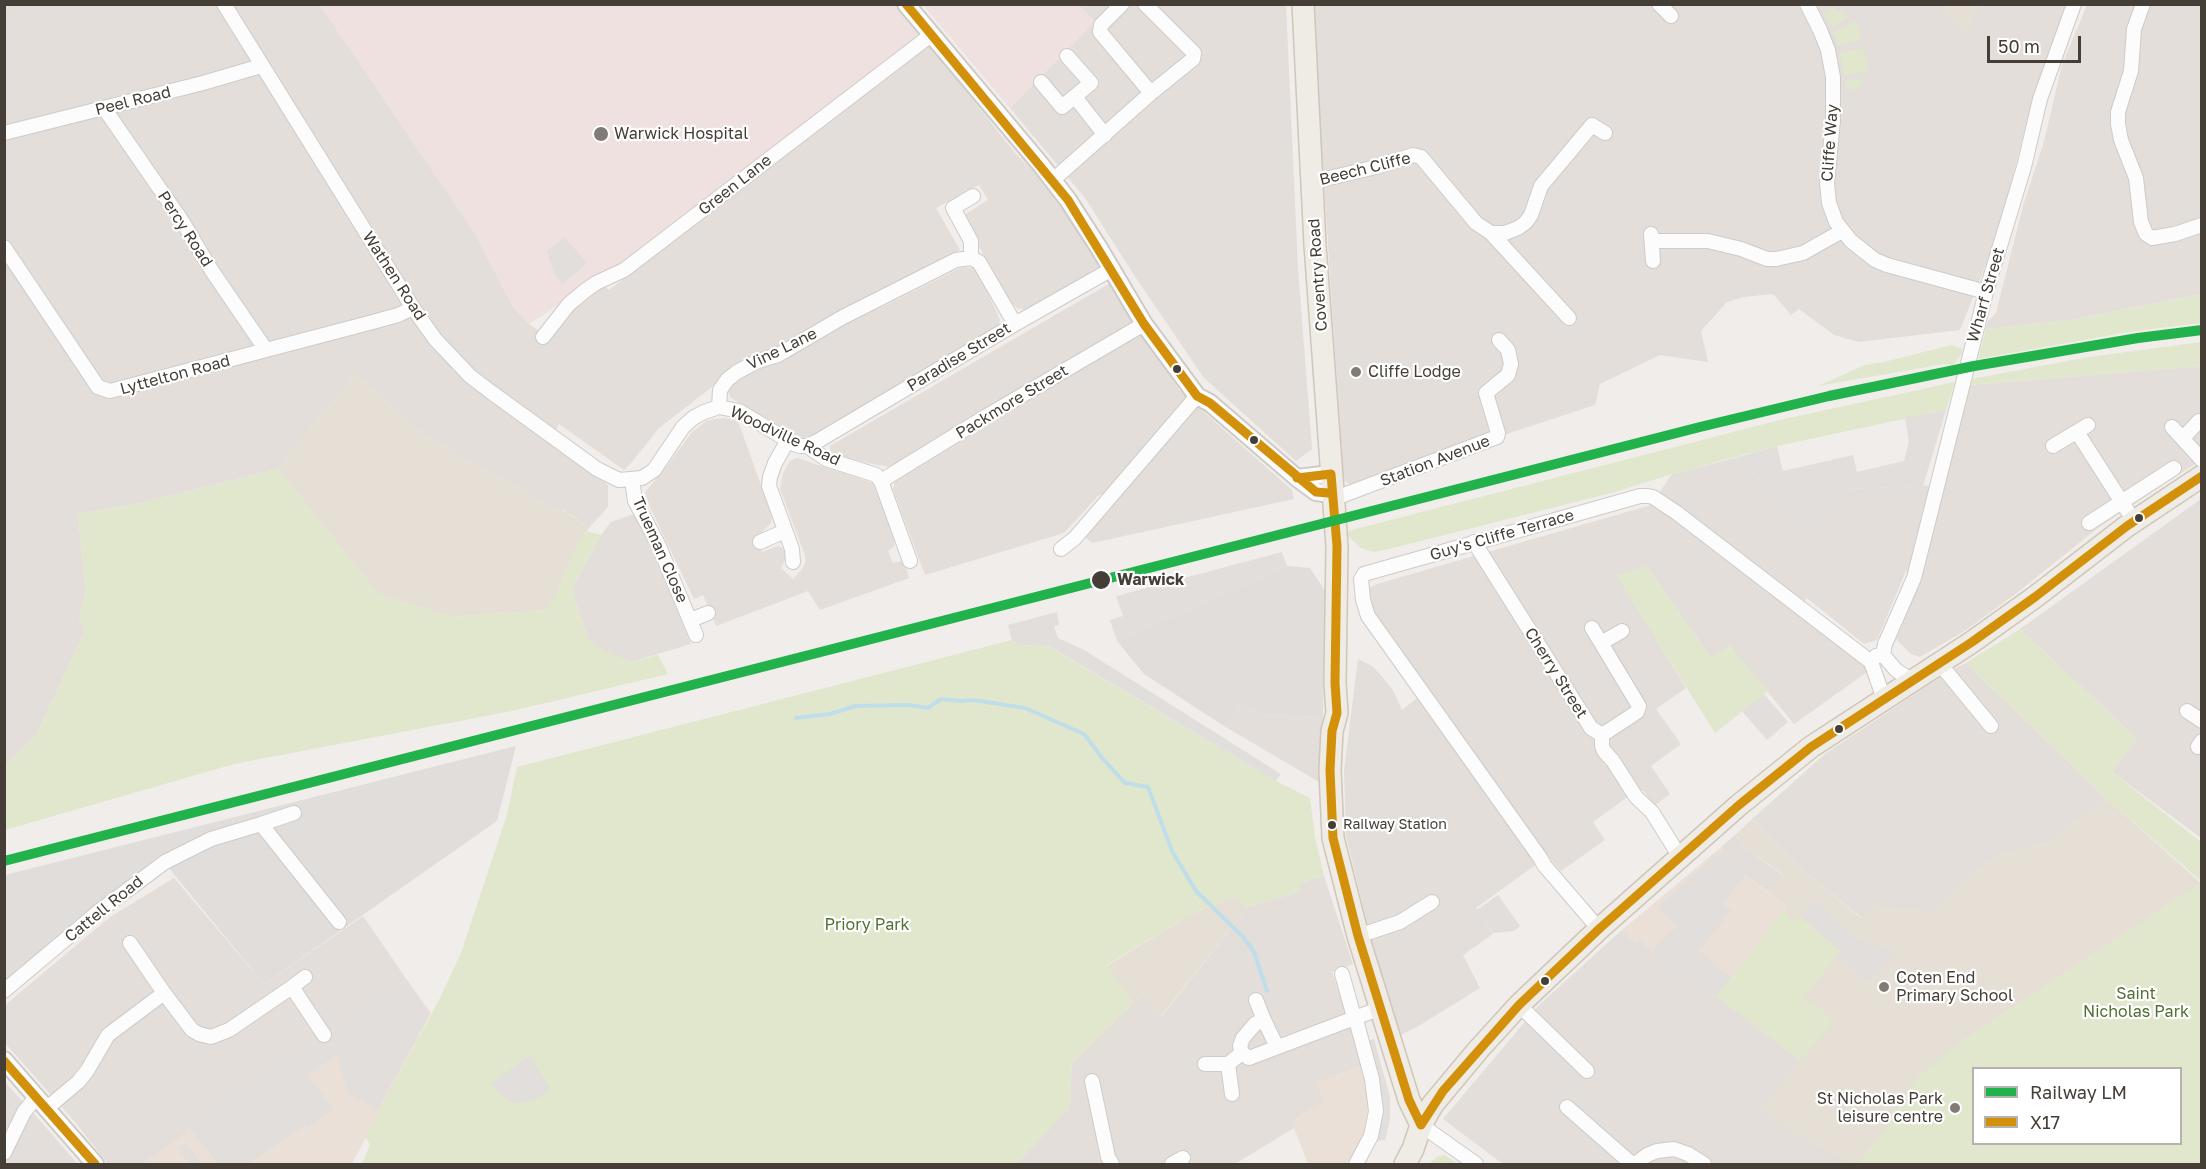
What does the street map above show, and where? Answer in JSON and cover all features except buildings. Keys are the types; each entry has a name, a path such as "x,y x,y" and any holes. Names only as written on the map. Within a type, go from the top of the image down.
{"main road":[{"name":"Coventry Road","path":"1303,4 1332,489 1337,546 1344,569 1349,613 1345,683 1338,700 1330,753 1332,831 1336,857 1358,936 1409,1100 1421,1125"},
{"path":"1405,1164 1421,1125 1443,1091 1519,1005 1680,856 1802,754 1940,664 2035,597 2134,521 2202,476"}],"street":[{"name":"Wathen Road","path":"224,4 413,308 435,339 470,376 597,469 620,480 632,480"},
{"path":"906,4 1068,200 1144,324 1197,396 1210,403 1316,492 1332,489"},
{"path":"1122,4 1101,25 1100,32 1151,93"},
{"path":"1053,180 1193,59 1194,53 1145,4"},
{"path":"1659,4 1671,16"},
{"name":"Cliffe Way","path":"1807,4 1828,50 1833,77 1833,120 1827,169 1827,193 1832,214 1842,231 1866,255 1887,265 1986,292"},
{"name":"Wharf Street","path":"1877,658 1914,578 1986,292 2024,167 2040,99 2074,4"},
{"path":"2143,4 2134,29 2131,71 2118,112 2121,140 2136,178 2141,222 2146,234 2152,238 2175,234 2202,225"},
{"name":"Green Lane","path":"543,337 569,304 586,290 624,270 932,34"},
{"path":"1041,82 1062,107 1091,83 1067,56"},
{"name":"Peel Road","path":"4,133 203,83 261,66"},
{"path":"1075,97 1105,135"},
{"name":"Percy Road","path":"104,108 182,221 212,271 266,350"},
{"path":"1491,233 1518,228 1526,222 1531,215 1541,186 1592,125 1605,133"},
{"name":"Beech Cliffe","path":"1312,182 1376,167 1413,155 1421,157 1476,223 1491,233 1569,318"},
{"path":"973,196 953,208 971,241 971,258 979,262 1015,324"},
{"path":"1653,261 1651,236 1708,241 1776,260 1803,253 1842,231"},
{"name":"Lyttelton Road","path":"4,247 98,387 104,390 114,390 398,315 413,308"},
{"name":"Vine Lane","path":"719,407 719,393 723,385 737,372 758,361 778,355 843,317 956,260 971,258"},
{"name":"Paradise Street","path":"807,446 1112,269"},
{"name":"Packmore Street","path":"881,481 1144,324"},
{"name":"Station Avenue","path":"1332,489 1497,437 1498,433 1485,393 1508,375 1511,364 1508,350 1498,340"},
{"path":"1061,549 1075,538 1197,396"},
{"path":"632,480 642,478 654,470 683,427 693,418 719,407"},
{"name":"Woodville Road","path":"719,407 738,411 788,441 807,446 826,459 872,472 881,481"},
{"path":"2183,438 2199,421"},
{"path":"2172,427 2202,460"},
{"path":"2053,446 2083,428 2134,521"},
{"path":"788,441 772,470 769,486 794,555 793,562"},
{"path":"2089,523 2174,468"},
{"name":"Trueman Close","path":"632,480 635,501 653,533 696,635"},
{"path":"881,481 905,555"},
{"name":"Guy's Cliffe Terrace","path":"1599,929 1544,866 1368,616 1360,584 1360,579 1364,574 1640,496 1653,497 1877,658"},
{"path":"759,542 786,531"},
{"name":"Cherry Street","path":"1474,542 1591,728 1602,735 1604,751 1636,797 1652,812 1680,856"},
{"name":"Trueman Close","path":"691,620 708,613"},
{"path":"1592,628 1640,706 1636,712 1602,735"},
{"path":"1601,643 1622,631"},
{"path":"1877,658 1912,681"},
{"path":"1877,658 1884,699"},
{"path":"1940,664 1991,726"},
{"path":"2187,711 2202,721"},
{"name":"Cattell Road","path":"4,991 142,877 165,862 211,839 294,813"},
{"path":"261,824 339,922"},
{"path":"1358,936 1400,922 1432,902"},
{"path":"130,944 192,1030 211,1037 229,1030 305,977"},
{"path":"1342,975 1372,1079 1376,1111 1371,1136 1356,1164"},
{"path":"292,987 324,1035"},
{"path":"4,1153 24,1112 78,1082 108,1035 164,993"},
{"path":"1256,1000 1277,1047"},
{"path":"1519,1005 1587,1071"},
{"path":"1264,1020 1255,1024 1243,1038 1240,1046 1242,1053 1249,1058 1356,1021 1381,1008"},
{"path":"1205,1064 1228,1064 1242,1053"},
{"path":"4,1060 95,1164"},
{"path":"1228,1064 1232,1094"},
{"path":"1092,1081 1108,1156 1112,1164"},
{"path":"1567,1107 1634,1164 1657,1151 1674,1149 1704,1164"},
{"path":"1421,1125 1476,1164"},
{"path":"1166,1164 1176,1162"}],"shaded area":[{"path":"1941,4 1967,35 1978,5 2066,5 2025,128 1999,231 1960,330 1859,342 1834,335 1799,309 1791,315 1773,294 1744,297 1727,302 1701,331 1708,362 1660,355 1600,384 1595,405 1351,485 1342,479 1312,5"},
{"path":"5,5 320,5 474,232 513,307 529,324 548,337 568,311 601,284 609,290 928,43 1015,153 1047,185 1103,267 1027,310 1017,308 1005,296 964,218 966,214 988,200 979,185 936,208 960,250 793,341 724,375 659,428 624,470 559,424 550,444 608,485 608,507 589,528 563,509 560,512 427,437 355,374 278,469 141,503 78,514 86,591 79,617 85,631 36,736 5,767"},
{"name":"Warwick Hospital","path":"320,5 896,5 921,37 654,241 529,324 513,307 474,232"},
{"path":"923,5 1111,5 1010,108"},
{"path":"1079,5 1111,5 1095,21"},
{"path":"1111,5 1286,5 1298,269 1312,449 1296,461 1204,378 1085,198 1010,108"},
{"path":"1941,5 1979,5 1967,36"},
{"path":"2087,5 2201,5 2201,294 2070,320 1986,329 1987,322 1996,313 2023,206 2044,142 2062,65"},
{"path":"564,237 587,263 563,284 554,273 547,251"},
{"path":"962,267 973,268 979,273 1000,320 998,326 810,437 804,440 731,398 728,392 734,381 742,375 770,365 872,308 880,308"},
{"path":"1112,282 1138,326 897,468 867,463 830,451 830,446"},
{"path":"1141,332 1179,390 1292,490 1294,499 1092,543 1085,537 1120,492 1099,495 1064,533 925,575 893,490 895,481"},
{"path":"2201,366 2201,460 2098,528 1966,630 1920,657 1911,654 1896,639 1922,577 1906,571 1877,640 1864,644 1807,598 1797,610 1870,670 1794,724 1730,646 1711,658 1647,567 1617,575 1686,688 1656,709 1681,744 1651,766 1670,794 1654,806 1643,790 1629,796 1593,822 1605,840 1561,871 1548,856 1476,908 1493,934 1463,955 1480,988 1395,1038 1370,947 1368,926 1346,836 1344,770 1358,659 1378,672 1393,690 1402,710 1421,695 1441,725 1450,718 1374,612 1369,588 1651,505 1672,474 1735,458 1808,522 1845,489 1945,485 1969,385"},
{"path":"355,374 427,437 560,512 562,509 589,528 579,541 549,610 450,617 378,594 278,469"},
{"path":"1946,410 1923,486 1845,489 1808,522 1735,458 1777,446 1783,471 1853,455 1857,472 1904,461 1909,442 1905,418"},
{"path":"725,418 738,421 772,516 771,523 757,537 762,552 778,546 784,549 786,558 781,568 793,579 805,563 805,555 780,489 783,473 790,461 797,458 873,483 895,540 894,546 888,551 893,563 901,561 905,563 909,578 820,610 808,591 716,626 703,595 694,599 645,492 692,432 708,420"},
{"path":"2201,499 2201,838 2112,772 2137,739 2020,629"},
{"path":"634,514 646,536 691,644 631,662 603,650 588,640 572,589 601,535 611,522"},
{"path":"1282,552 1287,566 1117,641 1110,620 1123,616 1116,596"},
{"path":"1287,566 1310,568 1325,591 1323,717 1263,715 1242,703 1224,726 1144,674 1117,641"},
{"path":"1057,612 1059,625 1054,626 1058,638 1084,650 1281,774 1276,781 1049,646 1019,645 1012,640 1008,625"},
{"path":"1966,663 2107,799 2047,843 2000,855 1968,877 1928,915 1862,918 1805,872 1752,819 1825,754 1948,672"},
{"path":"1764,694 1788,722 1767,740 1742,711"},
{"path":"1242,703 1263,715 1323,717 1319,782 1224,726"},
{"path":"516,746 497,821 264,984 159,856 5,981 5,875"},
{"name":"Coten End Primary School","path":"2107,799 2201,883 1963,1041 1882,1134 1859,1164 1854,1164 1814,1145 1760,1110 1800,1060 1716,996 1787,906 1770,893 1783,875 1749,850 1735,835 1752,819 1805,872 1861,918 1872,906 1920,909 1928,915 1968,877 2000,855 2047,843"},
{"path":"1735,835 1749,850 1783,876 1770,893 1745,875 1720,848"},
{"path":"1720,848 1745,875 1787,906 1716,996 1652,951 1640,938 1637,943 1622,930"},
{"path":"1723,851 1745,875 1723,904 1731,910 1699,951 1731,978 1716,996 1652,951 1677,927 1658,907"},
{"path":"1324,876 1353,964 1332,972 1363,1065 1317,1083 1325,1103 1297,1117 1294,1128 1235,1164 1016,1164 1069,1108 1072,1063 1133,1003 1143,994 1161,1017 1248,907 1301,891 1299,883"},
{"path":"174,878 264,984 363,916 407,980 142,1164 108,1164 75,1122 5,1043 4,1006 110,917"},
{"path":"1498,895 1520,926 1514,931 1493,933 1477,910"},
{"path":"1235,896 1248,907 1160,1017 1143,994 1133,1003 1107,966 1189,915"},
{"path":"1814,899 1858,939 1895,952 1870,982 1837,956 1841,951 1800,916"},
{"path":"1622,930 1637,943 1640,938 1652,951 1800,1060 1854,1164 1503,1164 1443,1119 1539,1005"},
{"path":"407,980 431,1013 352,1164 142,1164 190,1129"},
{"path":"407,980 429,1015 377,1109 348,1094 337,1055 307,1075 333,1108 308,1128 305,1125 248,1164 219,1164 190,1129"},
{"path":"1374,1039 1390,1097 1390,1120 1385,1140 1375,1141 1367,1041"},
{"path":"530,1055 550,1089 533,1101 513,1103 491,1084"},
{"path":"1363,1065 1369,1104 1362,1141 1346,1164 1308,1164 1294,1128 1297,1117 1325,1103 1316,1083"},
{"path":"4,1081 42,1123 78,1164 5,1164"},
{"path":"186,1143 202,1164 190,1164 178,1148"}],"green space":[{"path":"1830,7 1850,16 1832,27 1825,15"},
{"path":"1856,21 1862,39 1838,46 1833,33"},
{"path":"1864,49 1868,71 1844,75 1840,52"},
{"path":"1865,79 1857,90 1845,87 1846,81"},
{"path":"2201,294 2201,323 2128,332 1978,359 1986,329 2070,320"},
{"path":"2201,342 2201,366 1969,385 1971,379 2089,357"},
{"path":"1951,345 1962,349 1962,354 1953,365 1944,364 1818,386 1865,365"},
{"path":"1955,382 1946,410 1777,446 1615,492 1385,550 1374,552 1361,548 1344,532 1780,420"},
{"path":"278,469 378,594 450,617 548,610 579,541 586,531 601,535 572,589 588,640 631,662 658,655 668,674 512,711 234,764 5,830 5,767 36,736 85,631 79,617 86,591 78,514 141,503"},
{"path":"1647,567 1711,658 1730,646 1768,691 1715,733 1616,575"},
{"path":"2020,629 2137,739 2112,772 2201,842 2201,881 2107,799 1966,663"},
{"name":"Priory Park","path":"1012,640 1020,645 1048,646 1276,781 1310,798 1315,837 1324,876 1299,883 1301,891 1248,907 1235,896 1189,915 1107,965 1133,1003 1072,1063 1069,1108 1016,1164 362,1164 370,1145 365,1136 439,1000 461,953 507,814 517,767"},
{"name":"Saint Nicholas Park","path":"2201,883 2201,1164 1859,1164 1882,1134 1919,1075 1963,1041"},
{"path":"1784,911 1796,921 1800,916 1841,951 1803,998 1825,1012 1833,1024 1800,1060 1716,996"},
{"path":"1445,1155 1457,1164 1429,1164 1438,1156"}],"waterway":[{"path":"796,718 830,714 855,706 909,705 928,708 941,699 973,700 1025,708 1084,734 1125,783 1148,787 1172,851 1196,891 1244,938 1254,952 1267,991"}],"rail line":[{"name":"LM","path":"4,861 1700,427 1829,396 1974,366 2138,338 2202,330"}],"transit line":[{"name":"X17","path":"906,4 1068,200 1144,324 1197,396 1210,403 1316,492 1329,493"},
{"name":"X17","path":"1297,478 1331,474 1337,546 1335,683 1337,713 1332,731 1330,770 1333,838 1358,936 1409,1100 1421,1125 1443,1091 1519,1005 1599,929 1739,805 1811,747 1972,642 2127,526 2202,476"},
{"name":"X17","path":"4,1061 95,1164"}],"place":[{"name":"Warwick Hospital","path":"601,134"},
{"name":"Cliffe Lodge","path":"1356,372"},
{"name":"Warwick","path":"1101,580"},
{"name":"Railway Station","path":"1332,825"},
{"name":"Coten End Primary School","path":"1884,987"},
{"name":"St Nicholas Park leisure centre","path":"1955,1108"}]}
